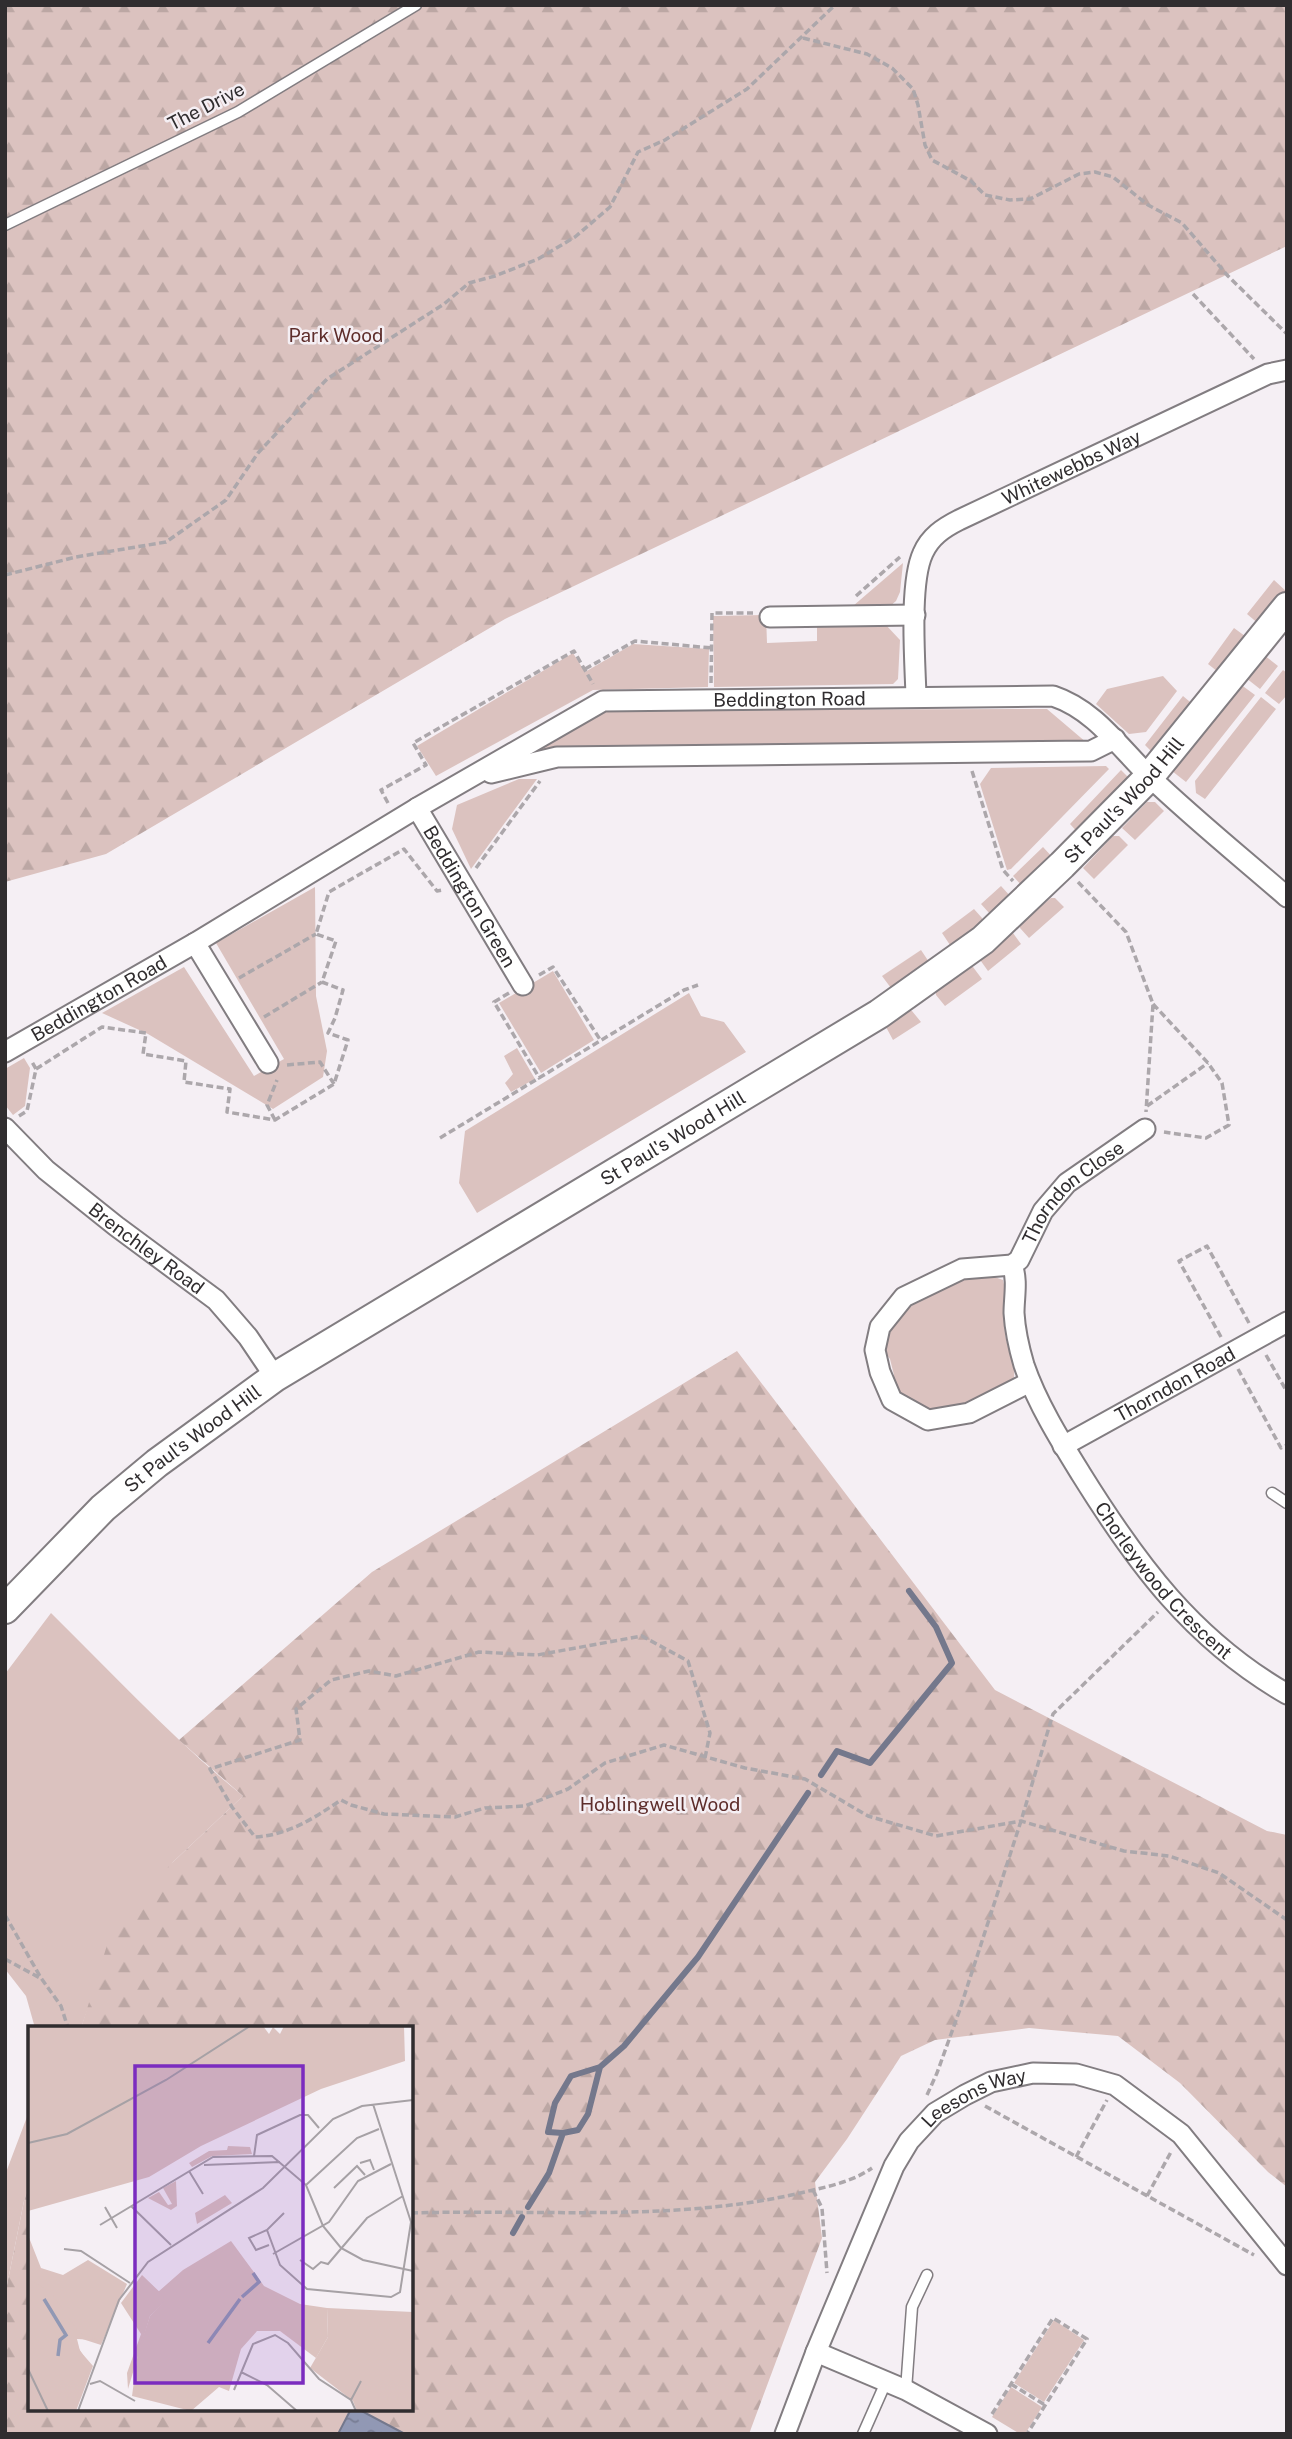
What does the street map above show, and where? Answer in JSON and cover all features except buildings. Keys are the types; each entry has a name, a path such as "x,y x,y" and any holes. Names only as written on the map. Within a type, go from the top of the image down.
{"street":[{"name":"Whitewebbs Way","path":"916,696 915,615 920,560 929,542 947,526 1278,372"},
{"name":"St Paul's Wood Hill","path":"5,1609 103,1508 157,1463 275,1377 879,1014 983,940 1029,898 1150,776 1287,607"},
{"path":"771,617 915,615"},
{"name":"Beddington Road","path":"13,1048 603,701 1053,696 1079,707 1115,739 1150,776 1287,897"},
{"name":"Beddington Road","path":"470,778 557,757 1091,751 1115,739"},
{"name":"Beddington Green","path":"417,808 523,985"},
{"path":"194,943 246,1028 275,1064"},
{"name":"Brenchley Road","path":"11,1123 46,1170 216,1300 247,1337 275,1377"},
{"name":"Thorndon Close","path":"1030,1382 969,1413 928,1420 891,1400 875,1350 880,1327 904,1297 962,1269 1012,1265 1023,1256 1043,1211 1067,1183 1145,1129"},
{"name":"Thorndon Close","path":"1012,1265 1015,1275 1015,1326 1023,1362 1030,1382 1063,1446"},
{"name":"Thorndon Road","path":"1063,1446 1287,1322"},
{"name":"Chorleywood Crescent","path":"1063,1446 1120,1535 1171,1601 1226,1653 1287,1694"},
{"name":"Leesons Way","path":"785,2434 816,2352 894,2166 909,2141 935,2113 991,2082 1033,2073 1076,2074 1115,2085 1181,2134 1287,2265"},
{"path":"816,2352 905,2390 984,2432"}],"lane":[{"name":"The Drive","path":"5,225 238,111 416,5"},
{"path":"1272,1493 1287,1503"},
{"path":"905,2390 912,2307 927,2275"},
{"path":"863,2434 886,2382"}],"path":[{"path":"5,575 76,557 166,542 226,500 258,453 327,379 444,304 469,283 538,259 575,237 610,207 638,152 665,140 747,89 835,5"},
{"path":"803,38 867,54 892,68 913,89 925,145 932,160 971,181 985,195 1010,200 1030,199 1079,174 1095,172 1113,177 1148,205 1182,223 1228,276 1287,334"},
{"path":"1193,294 1278,372"},
{"path":"834,616 906,552"},
{"path":"711,701 712,613 771,612 771,617"},
{"path":"584,670 635,641 712,648"},
{"path":"398,820 381,790 426,765 413,743 574,651 603,701"},
{"path":"967,752 1003,870 1029,898"},
{"path":"222,988 316,934 329,892 404,849 437,891 463,886 557,757"},
{"path":"1062,865 1126,932 1153,1004 1208,1063 1222,1083 1229,1125 1206,1138 1145,1129 1153,1004"},
{"path":"246,1028 322,982 336,941 316,934"},
{"path":"540,1079 494,1002 553,967 601,1042"},
{"path":"322,982 343,990 328,1033 348,1040 334,1084 275,1120 267,1105 275,1064 320,1062 334,1084"},
{"path":"440,1138 684,990 698,985"},
{"name":"Beddington Road","path":"36,1069 102,1027 146,1033 143,1054 186,1061 184,1082 230,1089 227,1112 275,1120"},
{"path":"11,1123 27,1111 36,1069 13,1048"},
{"path":"1147,1106 1208,1063"},
{"path":"1287,1392 1207,1246 1179,1261 1282,1447 1287,1445"},
{"path":"925,2100 950,2036 1021,1821 1053,1714 1171,1601"},
{"path":"705,1758 710,1733 688,1661 642,1636 537,1655 479,1652 396,1676 369,1671 331,1680 296,1709 300,1740 210,1769 232,1807 255,1837 271,1836 305,1824 341,1800 384,1814 455,1817 485,1808 525,1806 568,1789 606,1763 664,1745 705,1758 805,1779 868,1816 936,1836 1021,1821 1124,1851 1169,1856 1219,1873 1287,1920"},
{"path":"5,1915 41,1978 61,2006 67,2026"},
{"path":"5,1959 41,1978"},
{"path":"1076,2157 1115,2085"},
{"path":"965,2095 1263,2261"},
{"path":"1147,2196 1181,2134"},
{"path":"413,2213 677,2211 758,2202 813,2190 862,2174 878,2163"},
{"path":"813,2190 822,2208 828,2298 837,2302"},
{"path":"984,2432 1053,2318 1087,2339 1027,2434"},
{"path":"1011,2384 1045,2405"}],"green space":[{"name":"Park Wood","path":"5,5 1287,5 1287,246 505,619 106,854 5,882"},
{"path":"903,563 900,592 896,601 889,607 853,606"},
{"path":"1274,580 1287,592 1260,625 1247,614"},
{"path":"766,615 767,643 817,641 817,624 885,624 900,640 898,679 893,684 714,687 713,616"},
{"path":"1234,628 1249,639 1222,675 1208,664"},
{"path":"633,644 709,649 708,687 593,690 436,776 417,746 573,653 585,672"},
{"path":"1264,655 1278,666 1260,689 1246,678"},
{"path":"1283,670 1287,673 1287,695 1279,704 1265,693"},
{"path":"1163,676 1177,691 1146,732 1129,734 1096,704 1107,689"},
{"path":"1240,684 1255,695 1186,782 1172,771"},
{"path":"1183,696 1196,707 1155,755 1145,745"},
{"path":"1261,697 1276,709 1205,799 1196,793 1195,781"},
{"path":"1047,709 1087,743 523,755 604,710"},
{"path":"1106,766 1109,769 1011,869 1007,870 980,784 991,768"},
{"path":"1121,770 1132,781 1080,835 1070,824"},
{"path":"519,779 537,779 471,869 452,829 457,805"},
{"path":"1147,802 1155,802 1164,811 1135,840 1122,828"},
{"path":"1113,836 1119,836 1128,845 1094,879 1083,868"},
{"path":"1043,847 1055,860 1022,886 1013,876"},
{"path":"1001,886 1012,898 990,914 981,904"},
{"path":"315,887 316,996 327,1051 323,1077 273,1109 148,1034 102,1013 184,967 254,1076 284,1059 216,943"},
{"path":"1051,898 1055,898 1064,907 1029,938 1020,928 1020,923"},
{"path":"974,909 983,922 955,945 950,945 942,933"},
{"path":"1008,932 1013,933 1021,944 988,971 978,957"},
{"path":"921,950 929,962 894,989 891,988 882,976"},
{"path":"965,967 973,967 982,979 945,1006 936,995 936,988"},
{"path":"553,971 594,1040 541,1073 499,1003"},
{"path":"689,993 701,1016 724,1022 746,1052 477,1213 459,1183 465,1131"},
{"path":"906,1009 912,1011 921,1022 893,1040 886,1027 888,1022"},
{"path":"517,1048 535,1079 511,1092 505,1083 513,1074 504,1056"},
{"path":"24,1058 30,1068 25,1106 13,1115 5,1105 5,1069"},
{"path":"989,1275 1003,1280 1005,1334 1014,1366 1014,1377 1010,1384 990,1396 931,1414 894,1391 894,1375 890,1359 882,1348 883,1339 909,1301 938,1284"},
{"name":"Hoblingwell Wood","path":"737,1351 995,1690 1267,1831 1287,1835 1287,2187 1268,2172 1180,2083 1118,2036 1029,2028 935,2040 901,2056 847,2139 815,2182 822,2238 749,2434 5,2434 5,2295 28,2189 28,2411 413,2411 413,2026 82,2026 114,1923 243,1796 179,1740 372,1572"},
{"path":"51,1613 169,1730 243,1796 173,1862 94,1991 82,2026 34,2026 26,1996 5,1969 5,1674"},
{"path":"28,2114 28,2189 5,2295 5,2175"},
{"path":"1054,2320 1084,2340 1044,2402 1014,2383"},
{"path":"1011,2387 1042,2407 1025,2434 1020,2434 992,2417"}],"water":[{"path":"350,2411 362,2411 405,2434 338,2434"}],"waterway":[{"path":"821,1775 837,1751 870,1763 952,1663 936,1627 909,1591"},
{"path":"600,2067 588,2114 578,2130 548,2132 555,2103 571,2076 600,2067 624,2046 698,1957 808,1793"},
{"path":"528,2207 549,2173 563,2133"},
{"path":"513,2233 522,2217"}]}
